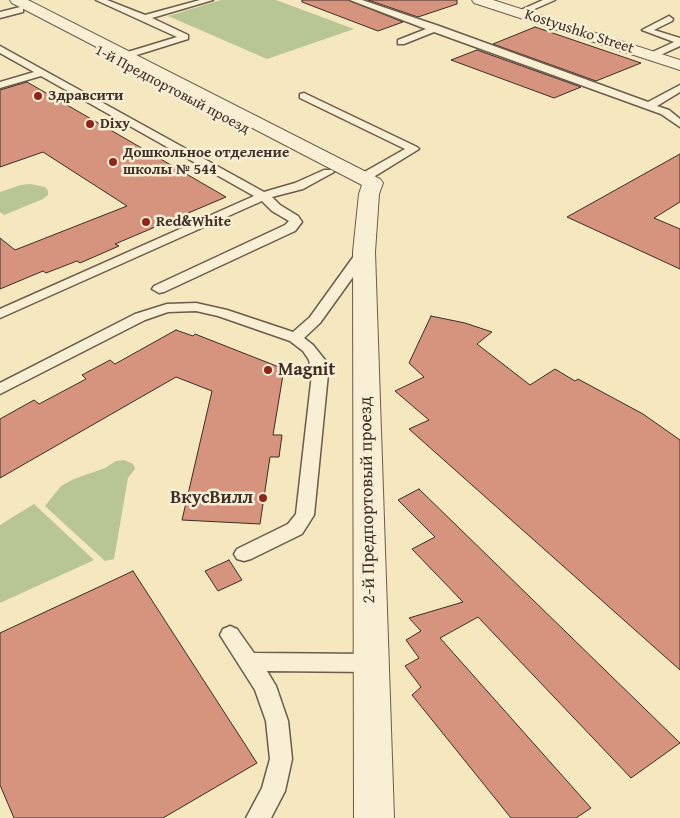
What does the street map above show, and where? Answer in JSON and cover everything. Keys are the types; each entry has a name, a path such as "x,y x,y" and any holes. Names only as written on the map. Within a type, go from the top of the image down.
{"street":[{"name":"1-й Предпортовый проезд","path":"1,0 18,5 124,56 368,185"},
{"name":"Kostyushko Street","path":"479,0 680,65"},
{"name":"1-й Предпортовый проезд","path":"18,5 328,172 368,185"},
{"name":"2-й Предпортовый проезд","path":"368,185 364,252 374,818"}],"lane":[{"path":"100,0 144,18 184,38 124,56"},
{"path":"144,18 209,0"},
{"path":"354,0 665,112 680,124"},
{"path":"518,13 551,0"},
{"path":"0,15 18,5"},
{"path":"670,20 646,30 680,42"},
{"path":"401,42 436,28"},
{"path":"651,56 680,42"},
{"path":"0,49 263,196 276,208 292,216 296,222 290,228 159,289"},
{"path":"0,85 42,72"},
{"path":"649,106 675,95 680,88"},
{"path":"304,96 413,149 368,185"},
{"path":"0,314 263,196 299,186 328,172"},
{"path":"295,338 315,320 364,252"},
{"path":"0,389 140,317 167,308 196,307 222,313 295,338 308,348 317,360 320,374 305,515 295,529 244,554"},
{"path":"230,635 265,686 277,721 282,759 273,791 258,818"},
{"path":"249,662 371,663"}],"green space":[{"path":"221,0 276,0 354,29 267,59 168,16"},
{"path":"30,184 45,187 48,195 43,199 4,215 0,212 0,192"},
{"path":"124,460 133,464 135,469 128,478 114,559 105,561 45,506 61,486 74,479 105,468 116,461"},
{"path":"34,504 94,560 0,603 0,525"}],"building":[{"path":"302,0 348,0 403,22 378,31 302,2"},
{"path":"368,0 457,0 457,4 418,17"},
{"path":"535,27 641,63 596,81 493,44"},
{"path":"477,50 581,87 554,98 451,60"},
{"path":"27,82 226,197 115,244 119,246 80,263 77,261 46,273 43,271 0,289 0,238 15,250 127,206 43,152 0,167 0,90"},
{"path":"680,154 680,202 654,218 680,229 680,269 567,217"},
{"path":"431,316 465,323 492,332 477,344 530,385 555,369 575,381 578,379 643,414 680,440 680,670 409,429 429,420 395,391 424,377 409,363"},
{"path":"176,330 193,336 195,334 284,369 273,435 282,435 279,457 270,457 260,524 182,520 212,391 176,377 0,478 0,419 34,400 39,404 86,379 82,375 110,360 115,364"},
{"path":"419,489 680,743 631,778 478,617 440,638 591,808 576,818 511,818 412,695 421,687 405,666 419,658 406,640 421,631 409,618 463,602 412,549 435,537 398,500"},
{"path":"229,560 242,580 218,591 205,571"},
{"path":"133,571 257,763 163,818 14,818 0,785 0,633"}],"place":[{"name":"Здравсити","path":"38,96"},
{"name":"Dixy","path":"90,124"},
{"name":"Дошкольное отделение школы № 544","path":"113,162"},
{"name":"Red&White","path":"146,222"},
{"name":"Magnit","path":"268,370"},
{"name":"ВкусВилл","path":"263,498"}]}
